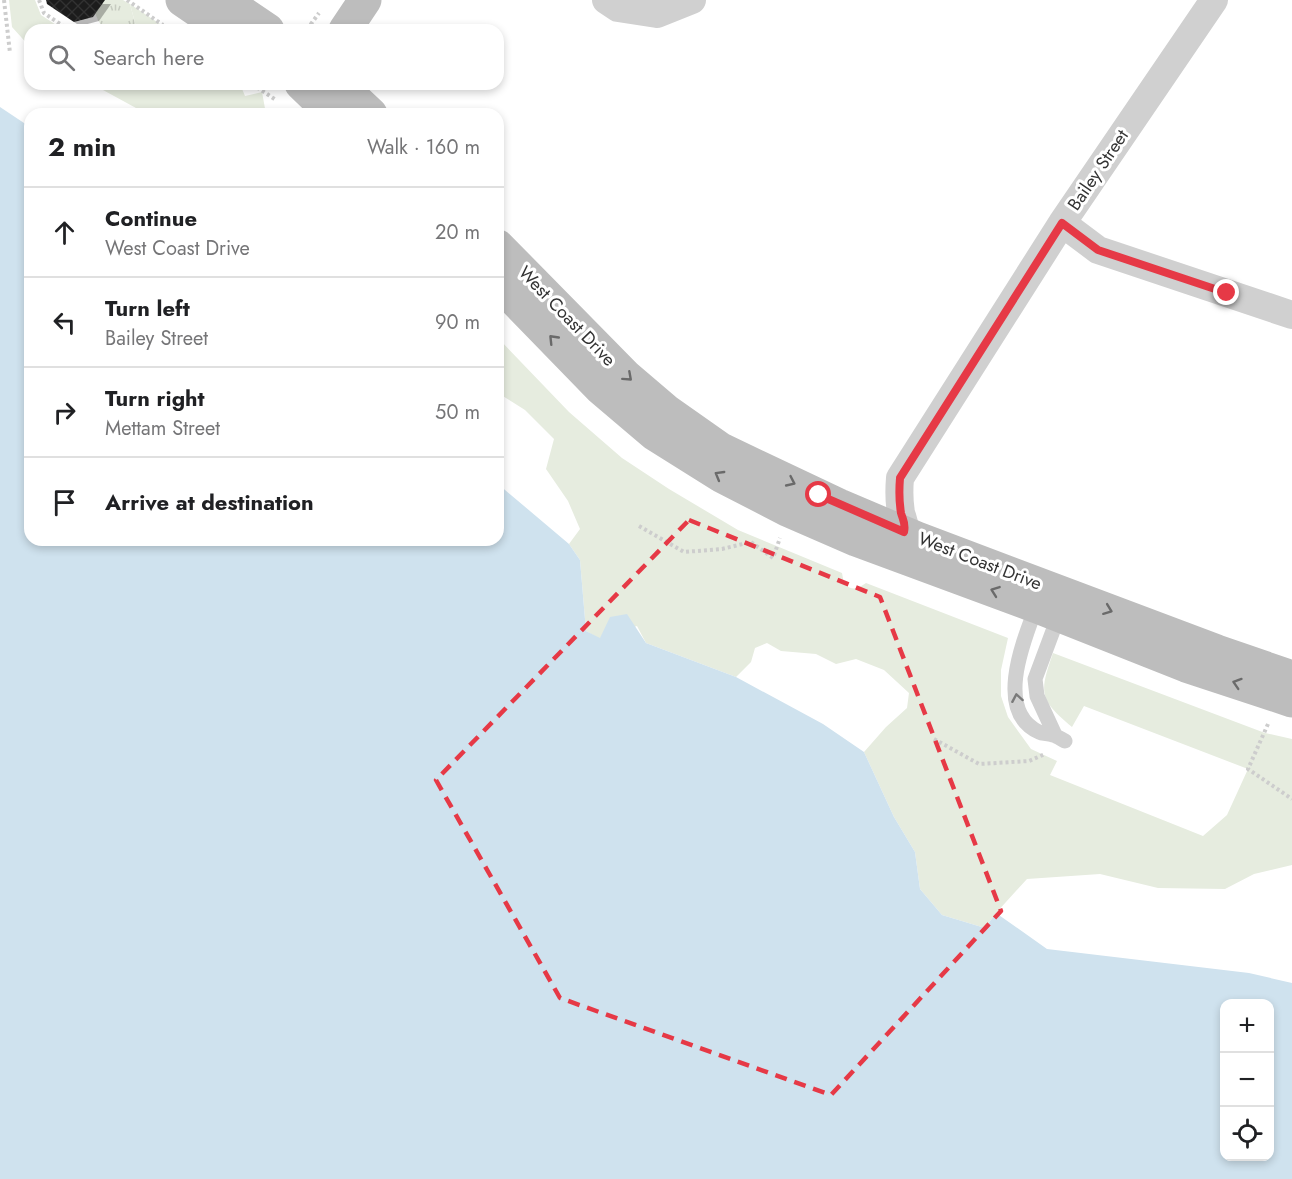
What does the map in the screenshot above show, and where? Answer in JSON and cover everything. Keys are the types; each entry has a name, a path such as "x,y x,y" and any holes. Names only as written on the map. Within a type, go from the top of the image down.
{"main road":[{"path":"182,0 217,24"},
{"path":"224,0 259,24"},
{"path":"349,24 365,0"},
{"path":"300,90 324,108"},
{"path":"345,90 365,108"},
{"name":"West Coast Drive","path":"504,252 626,376 667,411 721,448 839,505 904,532 1052,600 1186,666 1292,701"},
{"name":"West Coast Drive","path":"504,289 602,389 654,434 721,476 787,510 856,540 1217,651 1292,677"}],"street":[{"path":"606,0 618,8 657,14 692,0"},
{"name":"Bailey Street","path":"904,532 899,490 900,478 1062,223 1214,0"},
{"path":"1062,223 1098,250 1292,315"}],"lane":[{"path":"1052,600 1035,679 1037,696 1060,738"},
{"path":"1052,600 1018,662 1016,698 1023,717 1029,724 1039,733 1060,738"}],"path":[{"path":"4,0 10,53"},
{"path":"39,0 44,13 60,24"},
{"path":"127,0 162,24"},
{"path":"639,526 684,552 722,549 752,542 773,558 781,538"},
{"path":"1268,724 1248,769 1292,799"},
{"path":"934,739 979,764 1029,761 1047,754 1060,738"}],"highlighted area":[{"path":"689,520 880,597 1001,911 831,1095 560,998 436,780"}],"green space":[{"path":"9,0 35,0 41,15 55,24 24,24 24,40 12,27"},
{"path":"91,0 123,0 130,4 135,24 101,24"},
{"path":"130,4 160,24 135,24"},
{"path":"103,90 242,90 245,96 262,92 265,108 136,108"},
{"path":"504,344 569,412 622,458 738,530 842,573 844,584 850,588 857,588 866,583 1008,638 1001,670 1001,696 1008,717 1031,749 1057,761 1050,775 1203,836 1227,815 1248,769 1084,706 1072,727 1053,709 1045,695 1045,678 1053,653 1265,733 1292,739 1292,865 1254,874 1225,889 1158,888 1100,874 1027,879 985,928 942,915 920,889 915,852 894,817 864,752 907,708 909,693 884,670 856,659 836,664 816,654 781,651 767,643 755,648 751,662 736,677 646,643 637,626 600,639 586,631 580,560 569,544 580,529 568,501 546,469 554,439 525,410 504,397"}],"water":[{"path":"0,107 24,123 24,546 504,546 504,489 569,544 580,560 586,631 600,638 610,617 627,614 646,643 736,677 823,724 864,752 894,817 915,852 920,889 942,915 985,928 996,913 1047,949 1249,973 1292,983 1292,1179 0,1179"}],"building":[{"path":"46,0 105,0 93,17 74,22 47,4"}],"route":[{"path":"819,495 904,532 899,490 900,478 1062,223 1098,250 1227,293"}]}
